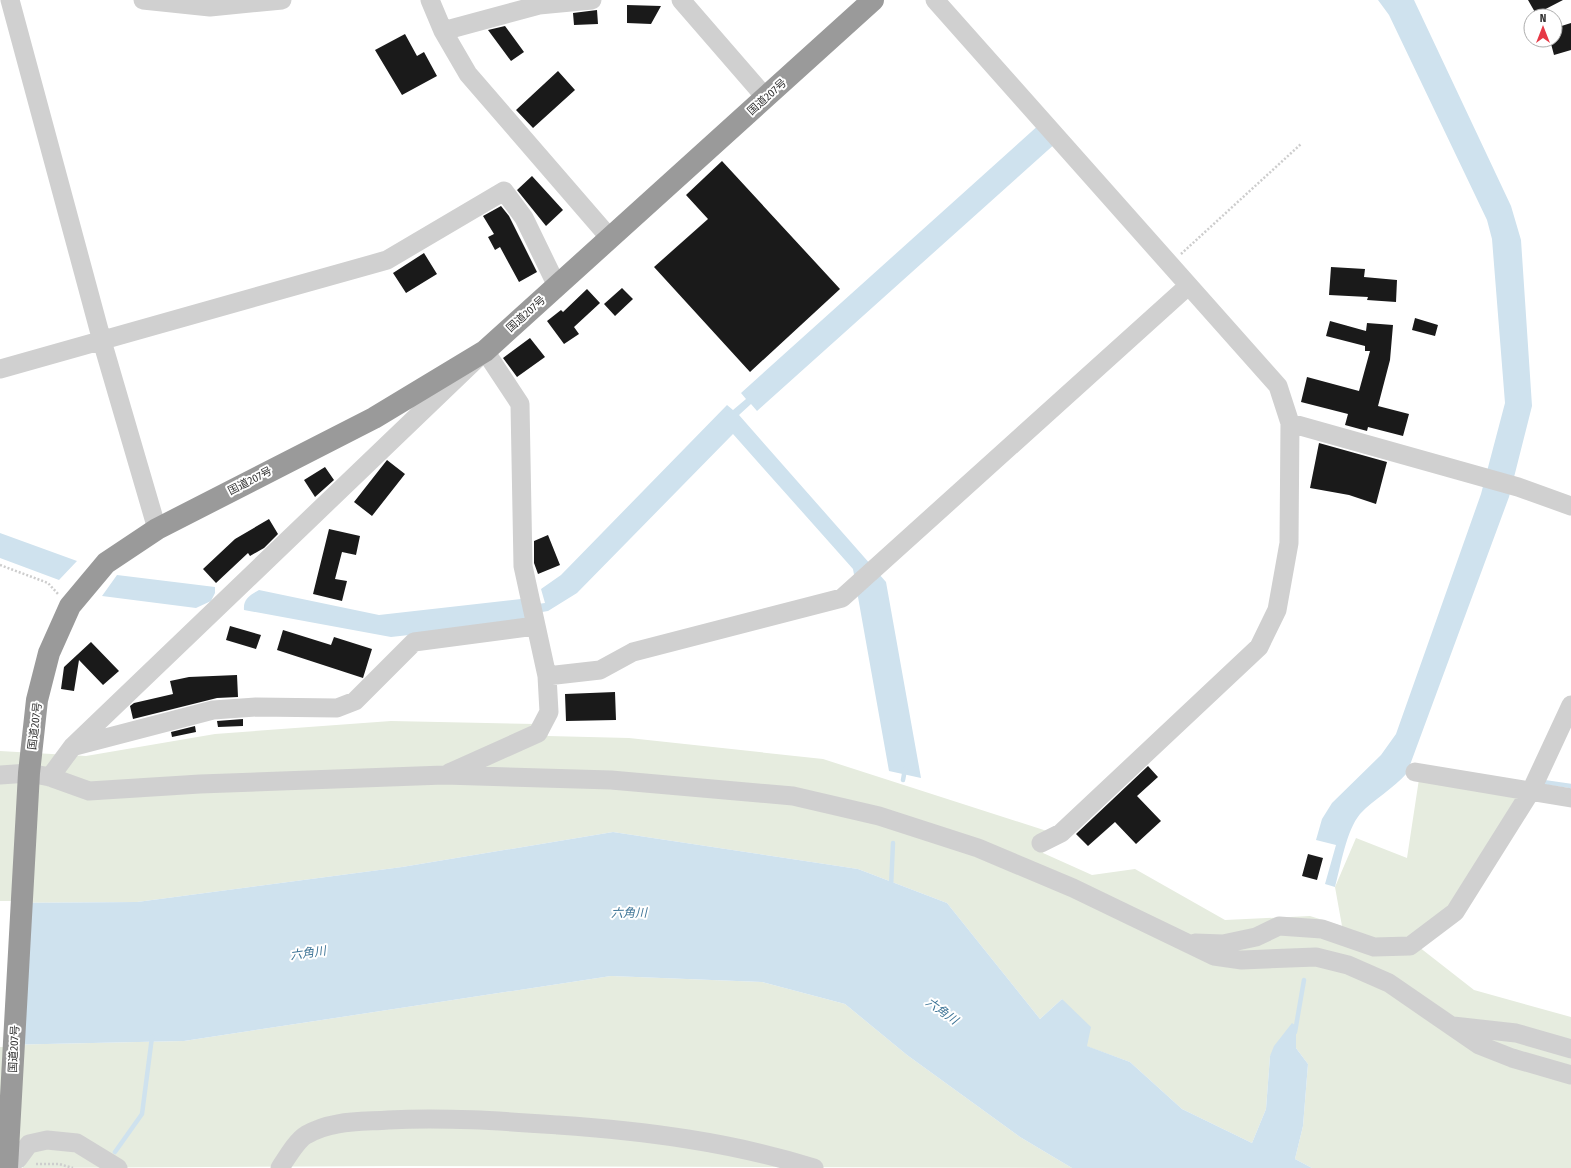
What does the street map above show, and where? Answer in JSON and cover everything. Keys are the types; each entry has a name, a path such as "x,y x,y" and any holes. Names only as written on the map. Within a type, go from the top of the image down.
{"highway":[{"name":"国道207号","path":"6,1162 36,781 37,700 49,654 70,606 106,563 157,529 374,418 485,351 609,237 766,98 873,0"}],"street":[{"path":"10,0 102,341 157,529"},
{"path":"143,0 210,7 282,0"},
{"path":"430,0 443,31 468,74 609,237"},
{"path":"443,31 538,6 592,0"},
{"path":"681,0 766,98"},
{"path":"935,0 1063,142 1169,265 1278,386 1290,423 1289,543 1277,610 1259,647 1061,833 1041,843"},
{"path":"0,369 387,260 504,191 524,218 557,286"},
{"path":"546,676 600,670 633,652 842,598 1188,286"},
{"path":"36,781 485,351 520,404 523,566 546,676 549,712 538,733 444,775"},
{"path":"1290,423 1518,487 1571,506"},
{"path":"74,746 213,710 256,707 337,708 355,701 414,642 533,615"},
{"path":"1186,943 1223,944 1256,937 1280,926 1322,929 1374,947 1410,946 1455,912 1533,786 1571,705"},
{"path":"1415,772 1533,786 1571,798"},
{"path":"0,776 89,791 200,784 444,775 611,780 793,796 879,816 978,848 1073,888 1214,956 1242,960 1316,957 1348,965 1389,983 1479,1045 1512,1058 1571,1075"},
{"path":"1448,1025 1516,1033 1571,1049"},
{"path":"280,1168 305,1135 336,1123 426,1118 516,1122 658,1134 716,1143 759,1152 814,1168"},
{"path":"6,1162 29,1144 47,1140 77,1143 118,1168"}],"path":[{"path":"1169,265 1301,144"},
{"path":"0,565 48,583 70,606"},
{"path":"6,1162 59,1164 73,1168"}],"shaded area":[{"path":"391,721 536,724 548,736 629,738 823,759 1050,832 1043,853 1092,875 1135,869 1225,920 1310,916 1342,926 1335,887 1356,838 1407,858 1419,779 1521,795 1453,901 1419,947 1474,990 1571,1017 1571,1168 1312,1168 1295,1159 1303,1126 1308,1064 1296,1048 1296,1027 1270,1056 1266,1109 1252,1143 1182,1109 1130,1062 1086,1046 1062,999 1040,1019 947,903 858,869 613,832 402,867 137,902 0,903 0,751 86,756 215,734"},
{"path":"611,976 762,982 845,1004 907,1055 1020,1137 1072,1168 404,1166 23,1168 23,1146 0,1140 0,1045 184,1041"}],"water":[{"path":"1378,0 1414,0 1511,206 1521,240 1532,406 1509,497 1407,773 1365,809 1355,821 1344,849 1335,887 1325,884 1336,845 1316,840 1322,819 1332,803 1381,755 1396,734 1481,494 1505,403 1492,239 1487,220 1389,15"},
{"path":"1041,123 1057,142 757,411 751,404 739,415 886,582 921,778 889,771 853,569 733,434 577,593 548,611 525,615 526,622 391,637 244,610 246,600 259,590 379,615 521,599 523,606 545,603 541,589 561,575 727,405 733,410 746,399 741,393"},
{"path":"0,533 77,561 59,580 0,558"},
{"path":"117,575 215,587 215,593 211,601 196,608 102,596"},
{"name":"六角川","path":"613,832 858,869 947,903 1040,1019 1062,999 1091,1027 1087,1046 1130,1062 1182,1109 1252,1143 1266,1109 1270,1056 1274,1046 1292,1023 1296,1026 1296,1048 1308,1064 1303,1126 1295,1159 1312,1168 1072,1168 1020,1137 907,1055 845,1004 762,982 611,976 184,1041 0,1045 0,903 137,902 402,867"}],"pier":[{"path":"0,901 32,901 24,1047 0,1047"}],"building":[{"path":"1528,0 1563,0 1548,8 1533,8"},
{"path":"627,5 661,6 651,24 627,23"},
{"path":"597,10 598,24 574,25 573,13"},
{"path":"1571,23 1571,50 1554,55 1552,48 1563,48 1563,26"},
{"path":"505,26 524,52 511,61 488,30"},
{"path":"405,34 417,56 424,52 437,76 402,95 375,50"},
{"path":"558,71 575,90 533,128 516,110"},
{"path":"722,161 840,289 750,372 654,267 708,219 686,195"},
{"path":"532,176 563,210 546,226 517,190"},
{"path":"501,206 509,216 537,272 519,282 500,247 495,250 488,237 494,234 483,216"},
{"path":"424,253 437,274 406,293 393,273"},
{"path":"1331,267 1365,269 1364,277 1397,280 1396,302 1367,300 1368,297 1329,295"},
{"path":"622,288 633,299 615,316 604,304"},
{"path":"587,289 600,303 574,327 579,334 564,344 547,321 561,310 563,312"},
{"path":"1415,318 1438,325 1435,336 1412,330"},
{"path":"1330,321 1366,331 1367,323 1393,325 1390,360 1378,406 1409,414 1403,436 1368,427 1367,431 1345,425 1348,414 1301,402 1307,377 1359,391 1370,351 1365,351 1365,346 1326,336"},
{"path":"530,338 545,357 517,377 503,358"},
{"path":"1319,443 1387,462 1376,504 1349,495 1310,488"},
{"path":"387,460 405,474 372,516 354,502"},
{"path":"325,467 334,480 315,497 304,480"},
{"path":"269,519 278,534 264,548 250,556 248,553 216,583 203,569 235,539"},
{"path":"329,529 360,536 356,555 342,552 335,579 347,581 342,601 313,594"},
{"path":"548,535 560,565 538,574 534,563 534,541"},
{"path":"230,626 261,635 256,649 226,640"},
{"path":"283,630 331,645 334,637 372,649 363,678 277,650"},
{"path":"91,642 119,671 103,685 79,660 74,691 61,689 64,667"},
{"path":"237,675 238,697 217,698 133,719 130,706 134,703 173,694 170,681 189,677"},
{"path":"615,692 616,720 566,721 565,694"},
{"path":"243,719 243,726 218,727 217,721"},
{"path":"195,726 196,732 172,737 171,732"},
{"path":"1148,766 1158,777 1137,796 1161,821 1136,844 1115,822 1088,846 1076,834"},
{"path":"1308,854 1323,858 1317,880 1302,876"}],"waterway":[{"path":"903,780 905,769"},
{"path":"1542,783 1571,786"},
{"path":"891,887 893,843"},
{"path":"1295,1032 1304,980"},
{"path":"115,1152 142,1114 152,1037"}]}
